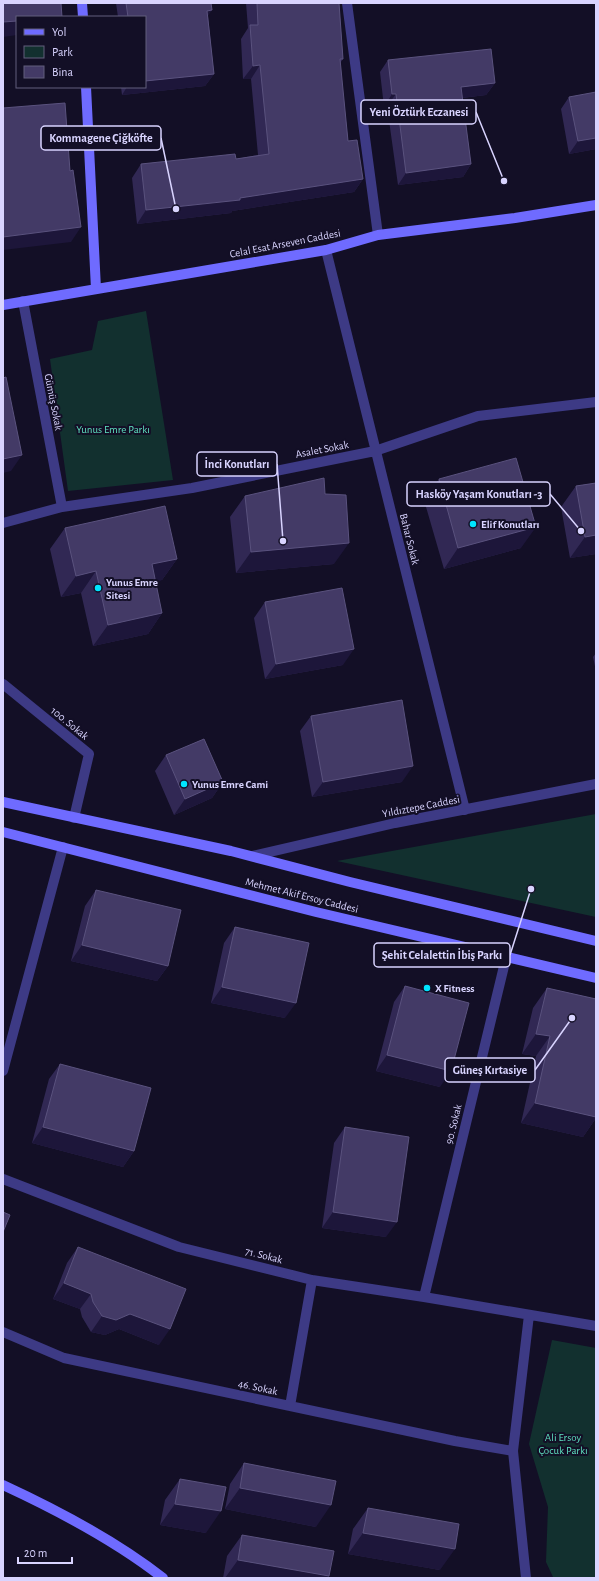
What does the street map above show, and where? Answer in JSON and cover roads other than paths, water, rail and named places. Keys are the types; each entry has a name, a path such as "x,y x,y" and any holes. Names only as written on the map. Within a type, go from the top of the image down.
{"main road":[{"path":"82,3 83,16"},
{"path":"86,88 96,289"},
{"name":"Celal Esat Arseven Caddesi","path":"3,305 326,250 378,235 515,218 596,205"},
{"path":"3,802 252,856 357,884 596,941"},
{"name":"Mehmet Akif Ersoy Caddesi","path":"3,832 225,889 506,958 596,978"},
{"path":"3,1485 65,1516 115,1544 157,1576"}],"street":[{"path":"347,3 378,235"},
{"name":"Bahar Sokak","path":"326,250 465,810"},
{"name":"Gümüş Sokak","path":"23,301 62,507"},
{"name":"Asalet Sokak","path":"3,523 62,507 192,488 375,451 478,416 596,402"},
{"name":"100. Sokak","path":"3,684 89,754 74,818"},
{"name":"Yıldıztepe Caddesi","path":"252,856 395,823 596,784"},
{"path":"3,1071 63,847"},
{"name":"90. Sokak","path":"424,1297 506,958"},
{"name":"71. Sokak","path":"3,1179 179,1247 312,1280 596,1326"},
{"path":"290,1406 312,1280"},
{"path":"526,1578 513,1451 529,1315"},
{"name":"46. Sokak","path":"3,1332 64,1358 455,1441 513,1451"}],"place":[{"name":"Yeni Öztürk Eczanesi","path":"504,181"},
{"name":"Kommagene Çiğköfte","path":"176,209"},
{"name":"Elif Konutları","path":"473,524"},
{"name":"Hasköy Yaşam Konutları -3","path":"581,531"},
{"name":"İnci Konutları","path":"283,541"},
{"name":"Yunus Emre Sitesi","path":"98,588"},
{"name":"Yunus Emre Cami","path":"184,784"},
{"name":"Şehit Celalettin İbiş Parkı","path":"531,889"},
{"name":"X Fitness","path":"427,988"},
{"name":"Güneş Kırtasiye","path":"572,1018"}],"park label":[{"name":"Yunus Emre Parkı","path":"113,429"},
{"name":"Ali Ersoy Çocuk Parkı","path":"563,1443"}]}
